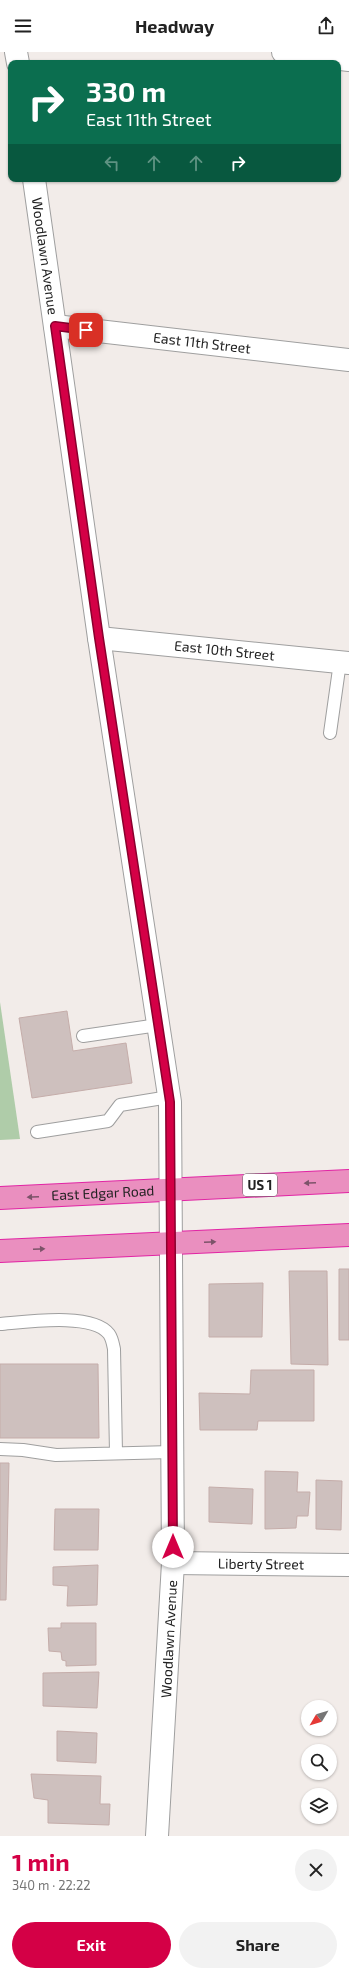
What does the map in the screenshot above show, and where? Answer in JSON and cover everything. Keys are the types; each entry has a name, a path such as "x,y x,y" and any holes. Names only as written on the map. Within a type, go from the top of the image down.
{"highway":[{"name":"East Edgar Road","path":"0,1198 349,1181"},
{"path":"0,1251 349,1235"}],"street":[{"path":"283,52 349,60"},
{"name":"Woodlawn Avenue","path":"34,182 99,638 169,1097 173,1563 157,1836"},
{"name":"East 11th Street","path":"55,326 349,360"},
{"name":"East 10th Street","path":"99,638 344,662"},
{"name":"Liberty Street","path":"173,1563 349,1565"}],"lane":[{"path":"330,733 344,662"},
{"path":"83,1036 158,1025"},
{"path":"37,1132 108,1121 120,1105 169,1097"},
{"path":"0,1324 76,1320 95,1325 109,1334 114,1349 116,1453"},
{"path":"0,1449 23,1450 56,1455 172,1452"}],"green space":[{"path":"0,1002 20,1139 0,1140"}],"building":[{"path":"67,1011 73,1051 126,1043 132,1083 32,1098 19,1018"},
{"path":"339,1269 349,1269 349,1340 339,1340"},
{"path":"289,1271 327,1271 328,1365 291,1364"},
{"path":"263,1283 262,1337 209,1337 209,1284"},
{"path":"0,1364 98,1364 99,1438 0,1438"},
{"path":"251,1370 314,1370 314,1421 258,1421 257,1430 200,1430 199,1393 250,1394"},
{"path":"0,1463 9,1463 6,1600 0,1600"},
{"path":"265,1471 298,1472 297,1492 310,1492 308,1516 297,1516 296,1528 265,1529"},
{"path":"316,1480 342,1481 341,1530 316,1529"},
{"path":"209,1487 253,1489 252,1524 209,1522"},
{"path":"55,1509 99,1509 98,1550 54,1550"},
{"path":"98,1565 97,1605 67,1606 68,1586 53,1585 53,1567"},
{"path":"61,1623 96,1623 96,1665 66,1666 66,1661 62,1660 61,1652 49,1651 48,1628 61,1628"},
{"path":"99,1672 97,1708 43,1706 43,1673"},
{"path":"57,1731 97,1733 96,1763 57,1761"},
{"path":"31,1774 101,1776 100,1804 110,1804 109,1825 48,1823 48,1800 34,1798"}],"route":[{"path":"86,330 55,326 99,638 170,1102 173,1547"}]}
